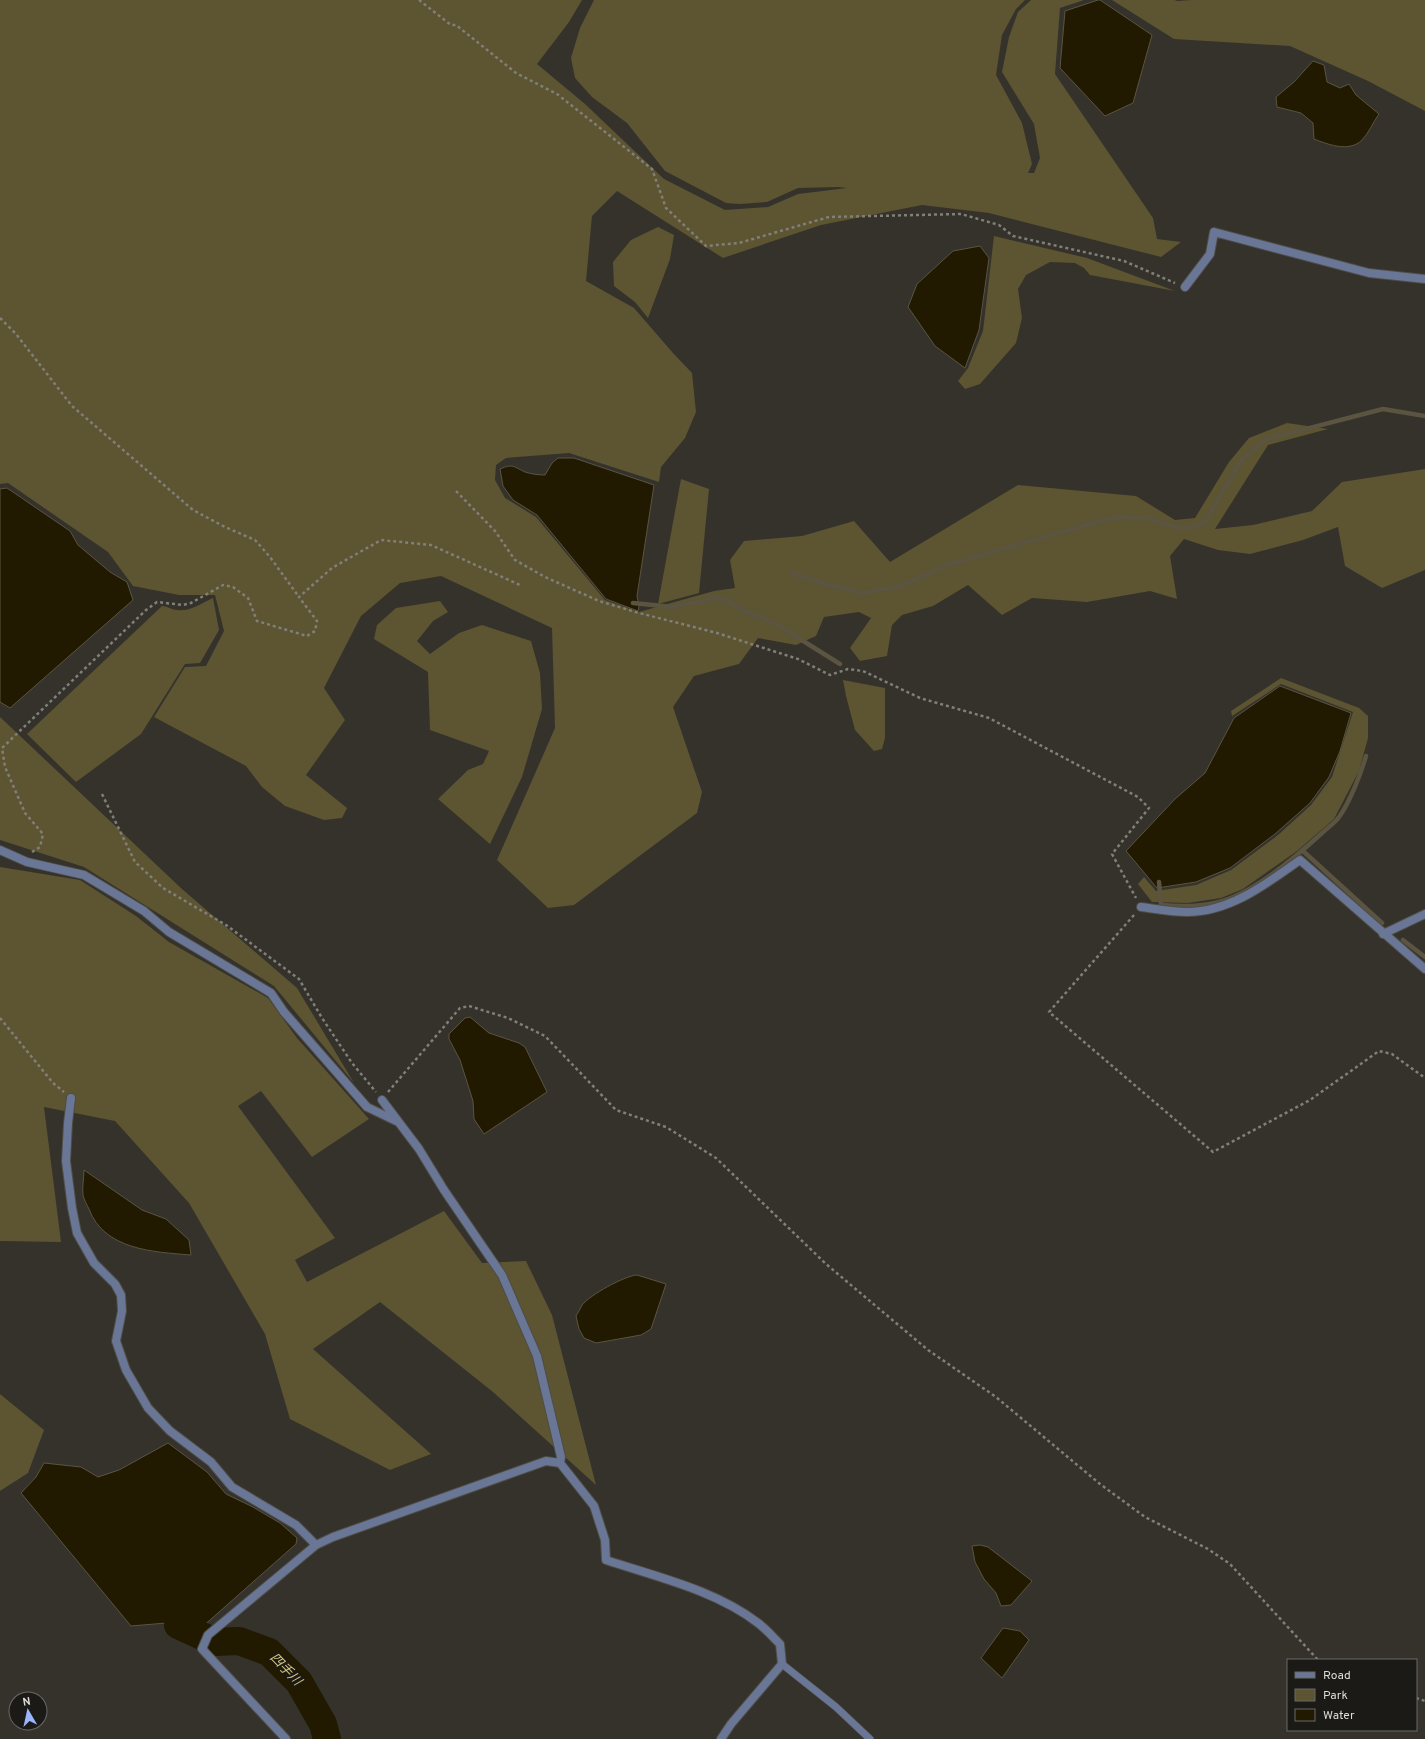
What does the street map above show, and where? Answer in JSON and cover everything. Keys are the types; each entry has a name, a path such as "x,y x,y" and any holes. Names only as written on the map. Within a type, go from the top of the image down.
{"street":[{"path":"1185,287 1210,254 1214,232 1369,273 1425,279"},
{"path":"0,850 27,862 84,875 144,911 168,932 271,993 284,1012 367,1107 399,1122"},
{"path":"1141,907 1187,912 1217,908 1233,903 1276,877 1300,860 1383,934 1425,969"},
{"path":"1383,934 1425,914"},
{"path":"71,1098 66,1161 77,1233 94,1262 115,1284 121,1295 122,1311 116,1341 126,1370 148,1408 170,1431 211,1462 232,1487 296,1525 316,1545"},
{"path":"382,1100 419,1149 444,1190 502,1275 537,1356 561,1457 560,1463"},
{"path":"286,1739 202,1649 206,1638 316,1545 333,1537 546,1461 560,1463 594,1506 605,1540 606,1560 691,1588 736,1609 759,1623 780,1644 782,1664 731,1724 721,1739"}],"lane":[{"path":"782,1664 836,1707 870,1739"}],"path":[{"path":"419,0 451,25 456,25 516,73 557,94 652,169 666,208 706,246 738,243 829,216 961,214 999,225 1013,236 1124,261 1185,287"},
{"path":"0,318 16,334 72,406 193,510 225,527 255,540 270,556 317,621 315,631 307,636 257,621 248,598 233,586 223,585 191,603 183,605 157,602 146,610 2,748 4,767 24,814 43,834 40,847 31,852 25,850"},
{"path":"456,491 495,531 515,560 545,577 599,601 626,610 717,632 798,659 830,675 848,668 863,671 920,698 989,718 1138,797 1149,808 1112,854 1141,907 1049,1012 1213,1152 1310,1100 1379,1051 1392,1054 1425,1078"},
{"path":"299,597 332,568 381,540 431,545 520,585"},
{"path":"102,794 135,862 164,888 226,925 299,980 322,1018 344,1050 382,1100 460,1008 469,1006 508,1018 545,1036 616,1110 666,1127 716,1158 826,1264 928,1350 996,1397 1100,1484 1145,1517 1208,1549 1230,1564 1317,1659"},
{"path":"0,1018 53,1083 71,1098"}],"green space":[{"path":"0,0 582,0 569,22 537,64 585,104 664,179 725,210 768,207 798,194 847,188 798,188 767,202 740,204 726,203 665,171 627,123 592,97 575,78 571,58 580,28 594,0 1025,0 1016,9 1002,35 996,75 1022,123 1032,164 1028,173 1034,173 1040,158 1034,124 1002,72 1009,37 1018,12 1031,0 1084,0 1060,8 1055,74 1153,218 1157,239 1181,242 1161,257 989,213 922,205 821,225 723,258 617,191 592,216 586,281 634,308 692,373 696,412 685,438 661,467 659,482 569,453 506,458 496,465 495,480 505,498 536,517 605,600 639,612 714,591 735,588 730,560 744,541 802,536 854,521 890,562 1018,485 1136,496 1175,520 1195,518 1229,462 1249,438 1287,423 1328,429 1268,445 1215,529 1253,525 1312,511 1342,482 1425,469 1425,570 1382,588 1345,566 1338,527 1303,540 1250,554 1218,550 1184,539 1170,556 1177,599 1150,591 1087,602 1032,598 1002,615 968,585 933,606 902,615 892,625 887,656 860,661 850,648 871,618 859,612 824,617 816,636 796,645 758,638 739,664 694,676 673,707 702,792 697,813 574,905 548,908 497,860 555,728 552,628 441,576 400,583 361,616 324,688 345,720 306,775 347,808 342,818 324,820 285,806 262,787 246,766 154,717 185,667 206,666 224,631 215,595 179,595 133,586 108,552 8,483 0,484"},
{"path":"1112,0 1425,0 1425,111 1368,81 1290,46 1174,39"},
{"path":"658,227 674,235 670,259 648,318 635,302 614,286 613,262 631,240"},
{"path":"994,236 1087,258 1175,291 1090,275 1084,268 1075,263 1050,262 1026,275 1018,289 1022,318 1016,343 980,384 965,389 958,381 968,368 983,331"},
{"path":"681,479 709,489 699,593 658,604"},
{"path":"213,598 219,630 200,663 185,664 141,734 76,782 27,734 162,606 175,610 187,610"},
{"path":"440,601 448,612 433,621 417,641 430,654 459,633 482,625 531,641 540,673 542,709 522,777 490,844 438,799 468,770 483,764 489,751 430,730 428,672 374,639 377,625 396,608"},
{"path":"1281,678 1359,708 1368,716 1368,738 1359,771 1334,819 1297,851 1243,889 1221,898 1188,903 1152,902 1138,884 1144,877 1156,891 1196,885 1231,870 1278,835 1311,805 1332,777 1353,712 1281,684 1232,716 1231,711"},
{"path":"843,680 885,688 885,738 882,749 874,751 855,730"},
{"path":"0,717 182,889 297,988 354,1083 274,986 84,867 0,840"},
{"path":"0,867 80,880 136,916 169,942 268,998 297,1038 369,1119 312,1157 261,1091 238,1106 335,1238 295,1260 307,1282 444,1211 482,1263 526,1261 552,1315 596,1485 493,1392 380,1302 313,1349 431,1454 390,1470 290,1419 265,1334 189,1203 115,1121 44,1107 61,1242 0,1241"},
{"path":"0,1394 44,1430 28,1473 0,1491"}],"water":[{"path":"1098,0 1152,35 1133,103 1105,116 1060,68 1065,11"},
{"path":"1313,61 1324,65 1327,82 1340,88 1349,84 1356,95 1379,114 1369,131 1357,144 1345,147 1314,139 1313,123 1301,113 1277,107 1276,97 1294,82"},
{"path":"980,246 989,258 979,330 965,368 935,346 908,307 917,284 953,251"},
{"path":"558,458 574,458 654,485 637,596 639,606 638,611 606,599 537,515 513,500 503,486 500,469 511,466 527,473 545,475 552,463"},
{"path":"7,488 70,531 78,545 110,572 127,582 133,600 10,708 0,702 0,489"},
{"path":"1280,686 1351,713 1340,751 1329,777 1310,803 1275,834 1230,868 1196,882 1157,888 1126,851 1175,799 1205,773 1234,718"},
{"path":"470,1017 489,1033 519,1043 525,1047 547,1092 484,1134 474,1119 473,1101 460,1060 449,1039 449,1034 465,1018"},
{"path":"84,1170 142,1210 166,1219 189,1240 191,1255 146,1250 118,1241 106,1233 96,1223 84,1199"},
{"path":"637,1275 666,1284 651,1329 641,1335 596,1343 584,1338 579,1329 576,1316 582,1305 592,1296 608,1287 631,1276"},
{"path":"168,1443 207,1472 226,1494 251,1506 280,1523 297,1538 296,1544 201,1628 171,1617 166,1623 131,1626 21,1493 36,1477 44,1463 81,1467 98,1477 119,1470"},
{"path":"980,1545 988,1547 1032,1581 1011,1605 1001,1606 996,1593 984,1579 975,1562 972,1546"},
{"path":"1003,1628 1020,1631 1029,1640 1002,1678 981,1658"}],"waterway":[{"path":"791,573 836,587 863,593 901,586 947,565 1104,520 1124,517 1146,518 1179,528 1193,528 1205,522 1242,459 1267,439 1383,409 1425,416"},
{"path":"633,603 673,607 716,598 726,600 747,612 776,624 840,664"},
{"path":"1159,882 1161,905 1179,906 1198,906 1216,903 1233,897 1256,885 1291,859 1337,819 1351,796 1366,756"},
{"path":"1303,851 1382,923"},
{"path":"1403,940 1425,957"},
{"name":"四手川","path":"183,1617 178,1625 215,1642 239,1641 269,1652 299,1682 323,1724 327,1739"}]}
